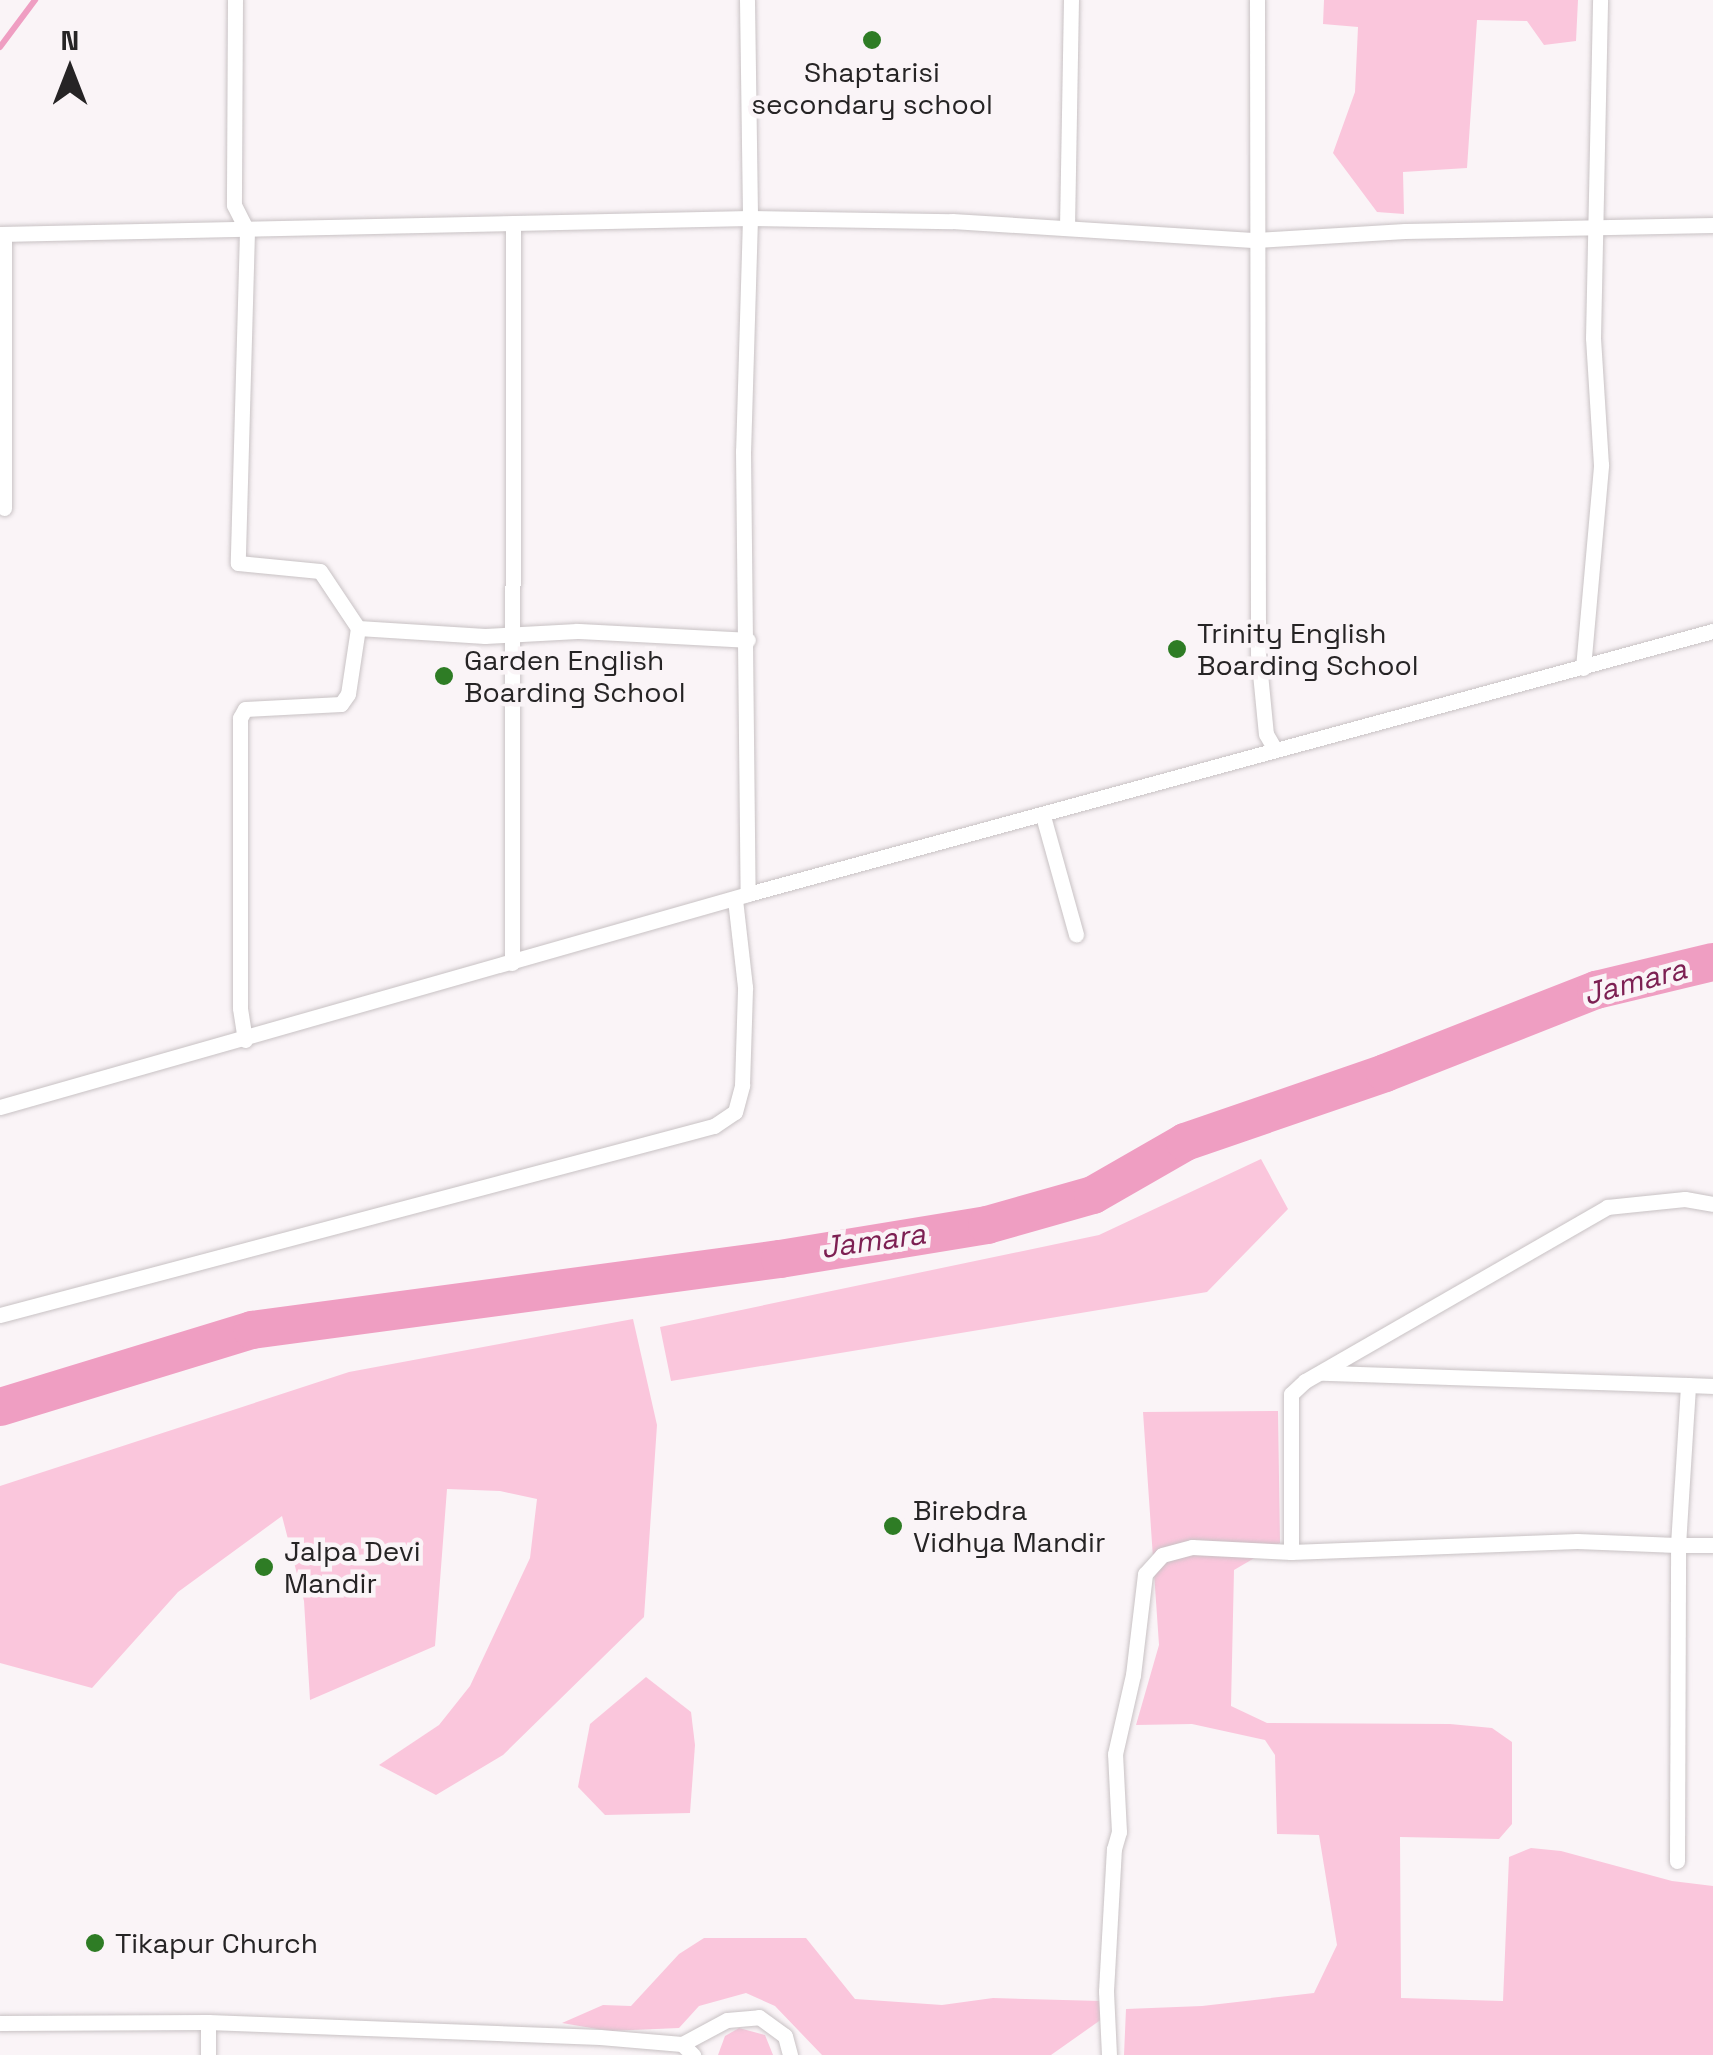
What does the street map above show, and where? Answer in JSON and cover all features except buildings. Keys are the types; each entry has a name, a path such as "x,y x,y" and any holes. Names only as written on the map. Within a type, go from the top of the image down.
{"street":[{"path":"235,0 234,205 247,231 238,563 320,571 358,628 348,694 341,704 245,709 240,718 240,1008 244,1040"},
{"path":"0,1316 714,1126 735,1112 742,1085 746,988 742,896 748,640 743,452 750,218 747,0"},
{"path":"1067,228 1071,0"},
{"path":"1257,0 1258,653 1266,734 1274,748"},
{"path":"1583,668 1600,466 1592,338 1600,0"},
{"path":"4,508 2,234 750,218 1067,228 1256,240 1596,225 1713,225"},
{"path":"512,963 513,224"},
{"path":"358,628 511,636 577,631 748,640"},
{"path":"0,1107 1274,748 1713,631"},
{"path":"1043,816 1076,934"},
{"path":"1291,1552 1290,1394 1607,1208 1686,1199 1713,1204"},
{"path":"1322,1373 1713,1386"},
{"path":"1677,1861 1678,1545 1688,1385"},
{"path":"1109,2055 1107,1973 1114,1849 1120,1832 1115,1754 1133,1675 1145,1574 1162,1555 1192,1547 1291,1552 1577,1541 1713,1545"},
{"path":"0,2023 208,2022 688,2049 726,2020 759,2017 784,2036 790,2055"},
{"path":"208,2022 208,2055"}],"shaded area":[{"path":"1324,0 1578,0 1576,41 1544,45 1527,21 1477,20 1467,168 1403,172 1404,214 1377,212 1333,153 1355,92 1358,27 1323,24"},
{"path":"1261,1159 1288,1209 1207,1292 671,1381 660,1327 1099,1235"},
{"path":"633,1319 657,1425 644,1617 503,1755 436,1795 379,1765 439,1725 470,1686 530,1558 537,1499 500,1491 447,1489 435,1646 310,1700 304,1601 282,1516 178,1592 92,1688 0,1663 0,1486 349,1372"},
{"path":"1278,1411 1280,1543 1234,1570 1231,1706 1267,1723 1450,1724 1492,1728 1512,1742 1512,1824 1499,1839 1400,1837 1401,1998 1503,2001 1509,1857 1531,1848 1561,1851 1672,1881 1713,1886 1713,2055 1124,2055 1126,2009 1202,2006 1314,1993 1337,1945 1319,1835 1277,1834 1275,1755 1265,1740 1192,1724 1136,1725 1159,1645 1143,1412"},
{"path":"646,1677 691,1712 695,1745 690,1813 605,1815 578,1787 590,1724"},
{"path":"704,1938 806,1938 855,1999 942,2005 993,1998 1101,2001 1102,2019 1051,2055 822,2055 775,2006 746,1993 699,2006 679,2028 609,2031 562,2023 603,2005 631,2006 679,1954"},
{"path":"739,2028 765,2035 773,2055 718,2055 725,2036"}],"waterway":[{"path":"0,47 35,0"},
{"name":"Jamara","path":"0,1407 252,1330 780,1259 987,1225 1093,1195 1185,1142 1385,1073 1596,990 1713,962"}],"place":[{"name":"Shaptarisi secondary school","path":"872,40"},
{"name":"Trinity English Boarding School","path":"1177,649"},
{"name":"Garden English Boarding School","path":"444,676"},
{"name":"Birebdra Vidhya Mandir","path":"893,1526"},
{"name":"Jalpa Devi Mandir","path":"264,1567"},
{"name":"Tikapur Church","path":"95,1943"}]}
